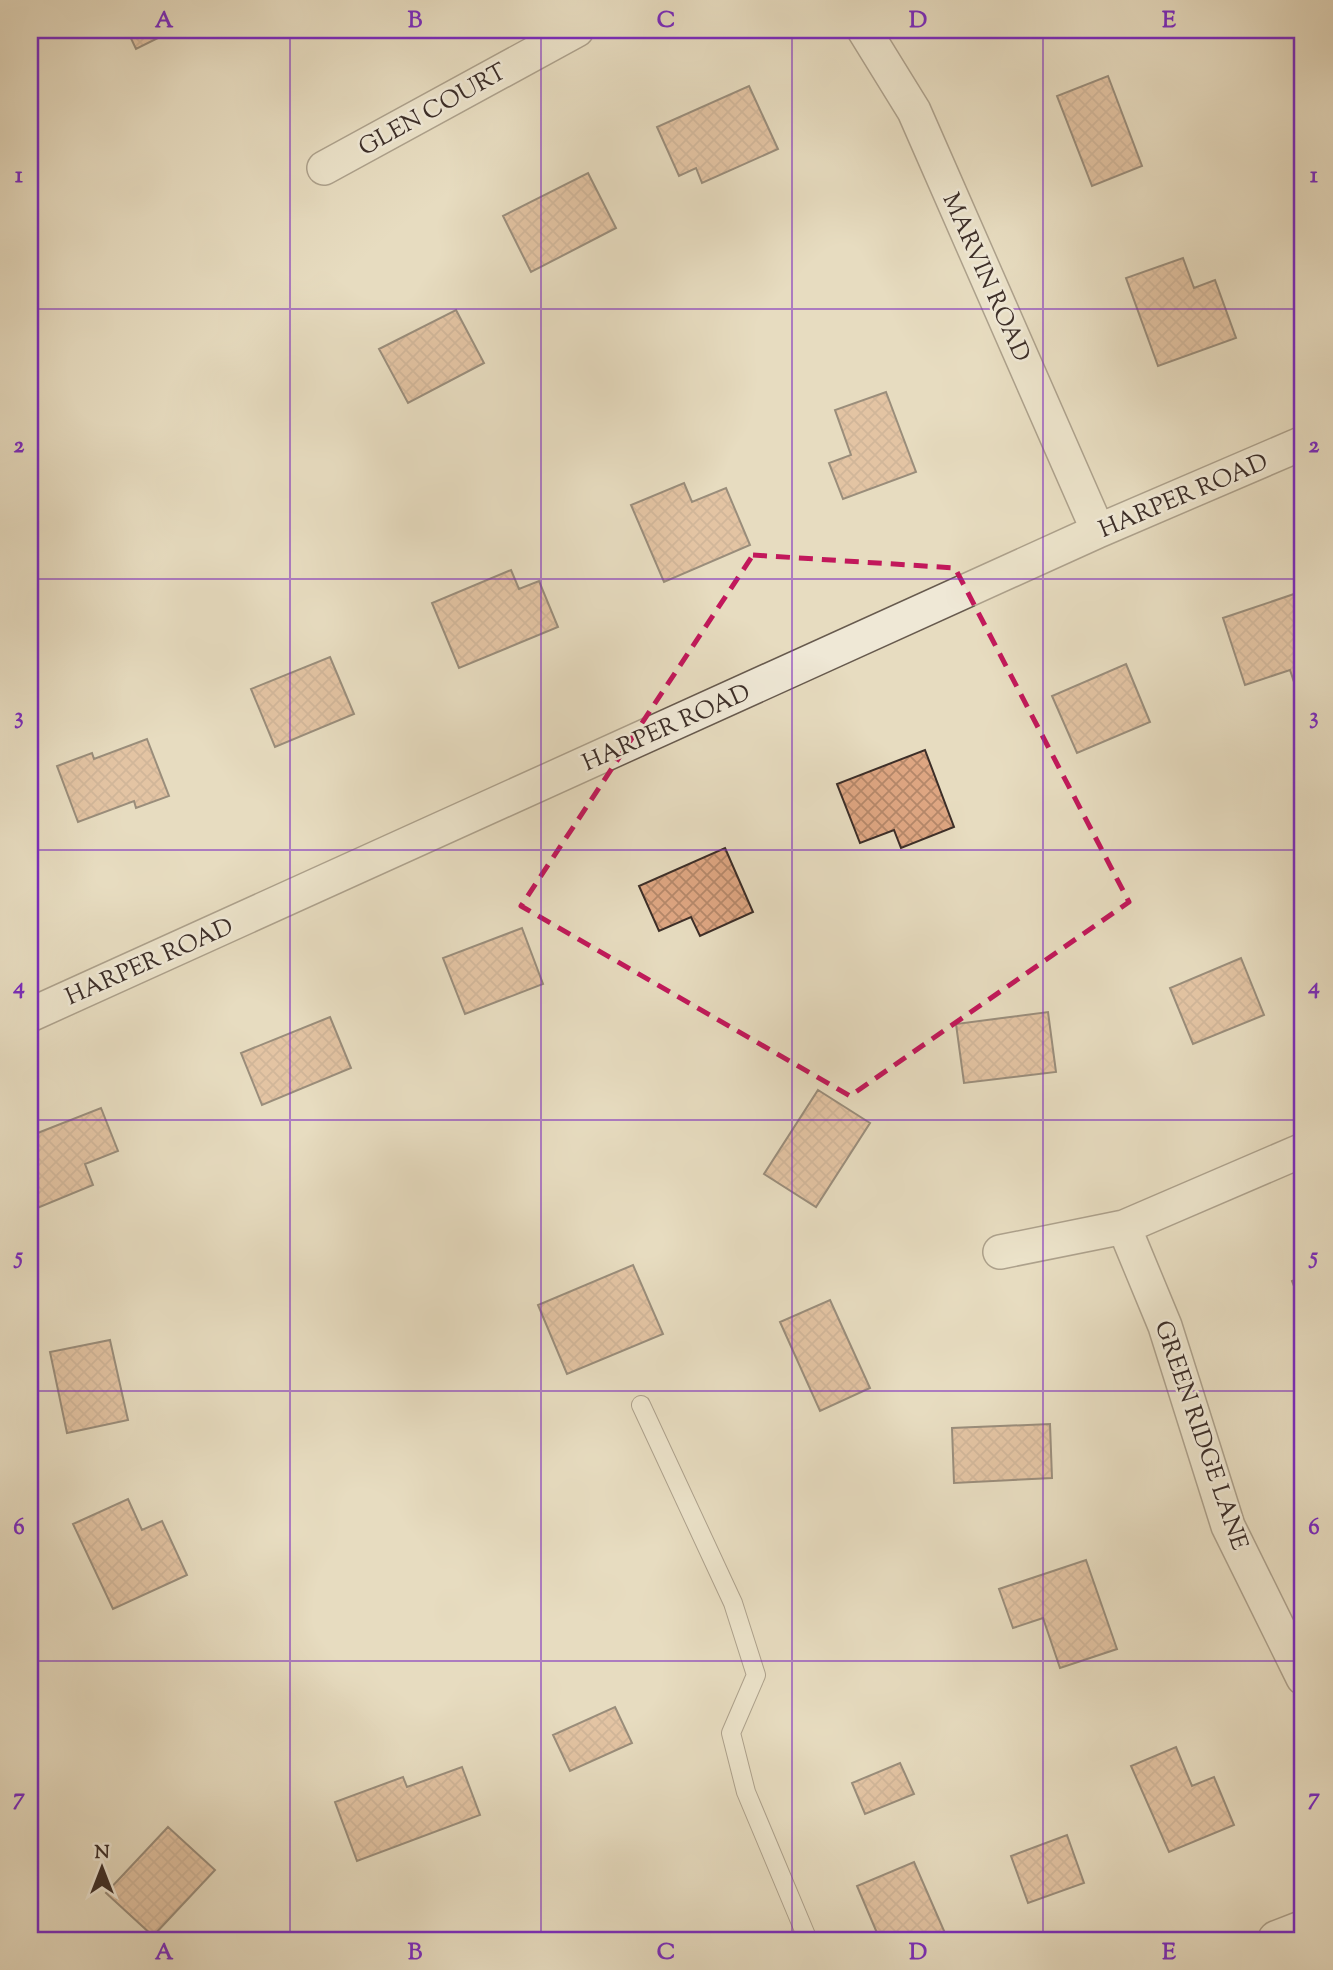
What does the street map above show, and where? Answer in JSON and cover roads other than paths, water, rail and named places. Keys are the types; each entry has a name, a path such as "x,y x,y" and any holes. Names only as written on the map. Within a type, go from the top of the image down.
{"street":[{"name":"GLEN COURT","path":"324,168 577,30"},
{"name":"MARVIN ROAD","path":"864,30 914,111 1098,531"},
{"name":"HARPER ROAD","path":"30,1015 1098,531 1303,443"},
{"path":"1000,1252 1124,1227 1303,1150"},
{"name":"GREEN RIDGE LANE","path":"1124,1227 1165,1326 1228,1526 1303,1678"},
{"path":"1277,1940 1303,1930"}],"lane":[{"path":"642,1405 733,1603 756,1675 731,1733 746,1793 808,1940"}]}
